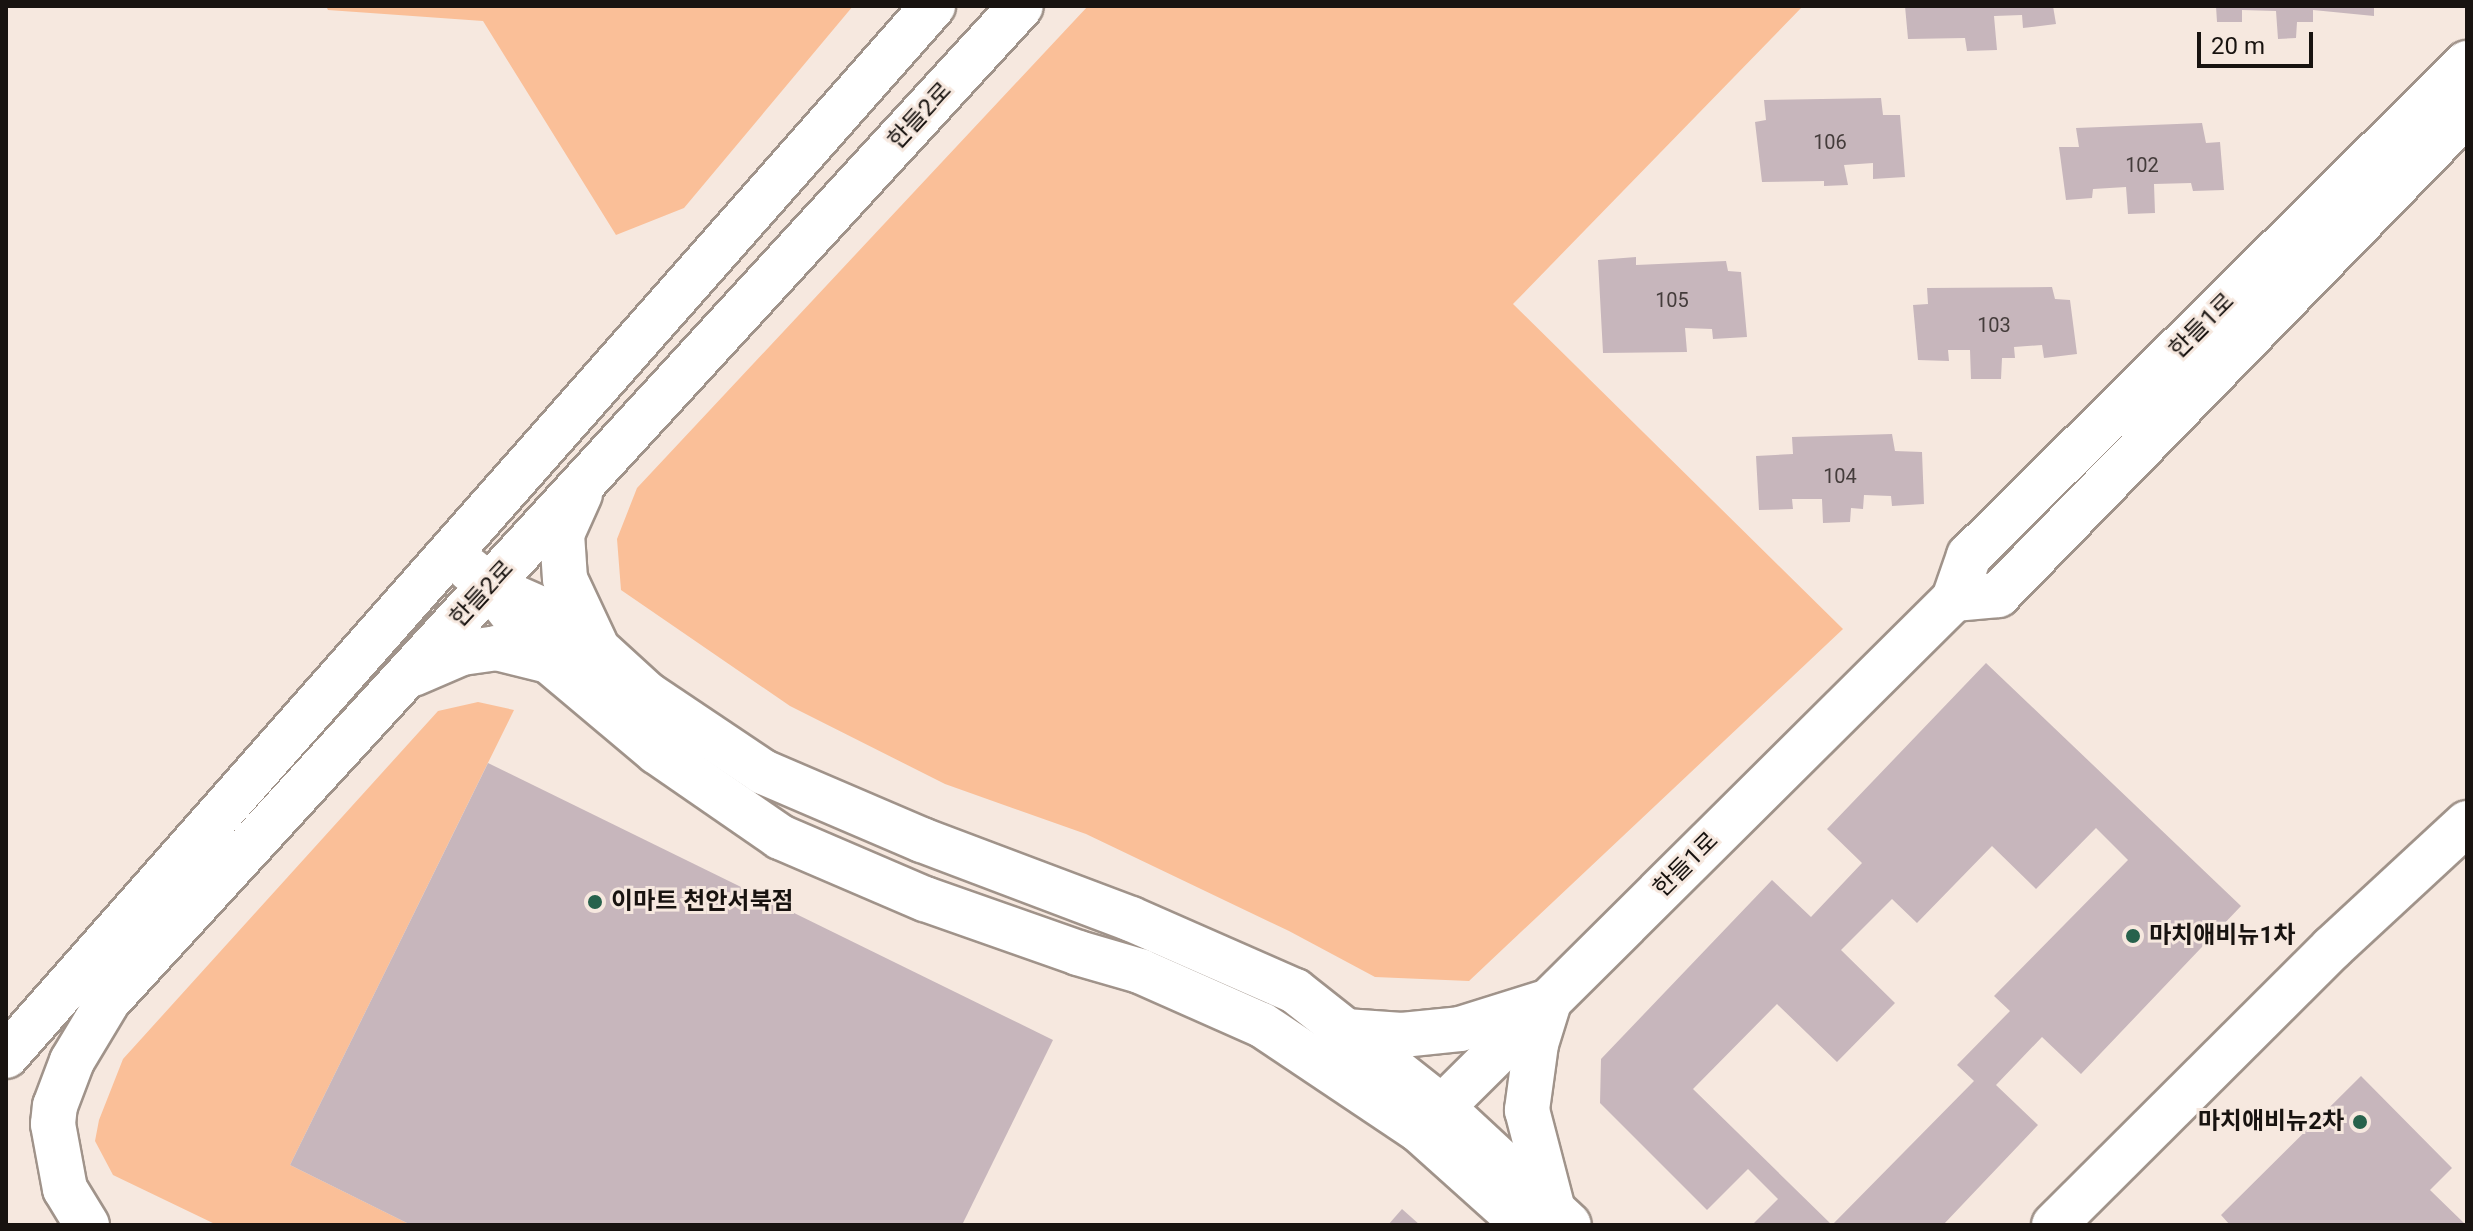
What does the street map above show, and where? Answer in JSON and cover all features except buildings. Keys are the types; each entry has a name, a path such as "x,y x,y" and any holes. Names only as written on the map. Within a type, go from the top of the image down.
{"street":[{"path":"6,1056 933,6"},
{"name":"한들2로","path":"87,1225 65,1189 54,1139 55,1106 72,1061 108,1001 1021,6"},
{"name":"한들1로","path":"1431,1119 1954,599 1969,556 2467,63"},
{"name":"한들1로","path":"1954,599 1998,595 2467,113"},
{"path":"584,483 562,534 565,579 597,649"},
{"path":"449,552 490,586 549,661 657,752 780,837 925,899 1078,953 1140,971 1262,1025 1431,1119"},
{"path":"490,586 566,620 647,694 763,772 922,840 1131,919 1295,991 1345,1031 1431,1119 1549,1220"},
{"path":"404,678 462,653 496,648 549,661"},
{"path":"2054,1225 2332,948 2467,823"},
{"path":"1345,1031 1402,1035 1460,1029 1549,1001"},
{"path":"1549,1001 1536,1044 1527,1110 1549,1220"}],"shaded area":[{"path":"326,6 853,6 684,208 616,235 483,21 328,10"},
{"path":"1088,6 1803,6 1513,304 1843,629 1469,981 1375,977 1289,931 1086,834 945,784 790,706 621,590 617,539 637,488"},
{"path":"478,702 514,710 290,1165 411,1225 217,1225 113,1175 95,1141 99,1120 123,1059 438,711"}],"place":[{"name":"이마트 천안서북점","path":"595,902"},
{"name":"마치애비뉴1차","path":"2133,936"},
{"name":"마치애비뉴2차","path":"2360,1122"}]}
